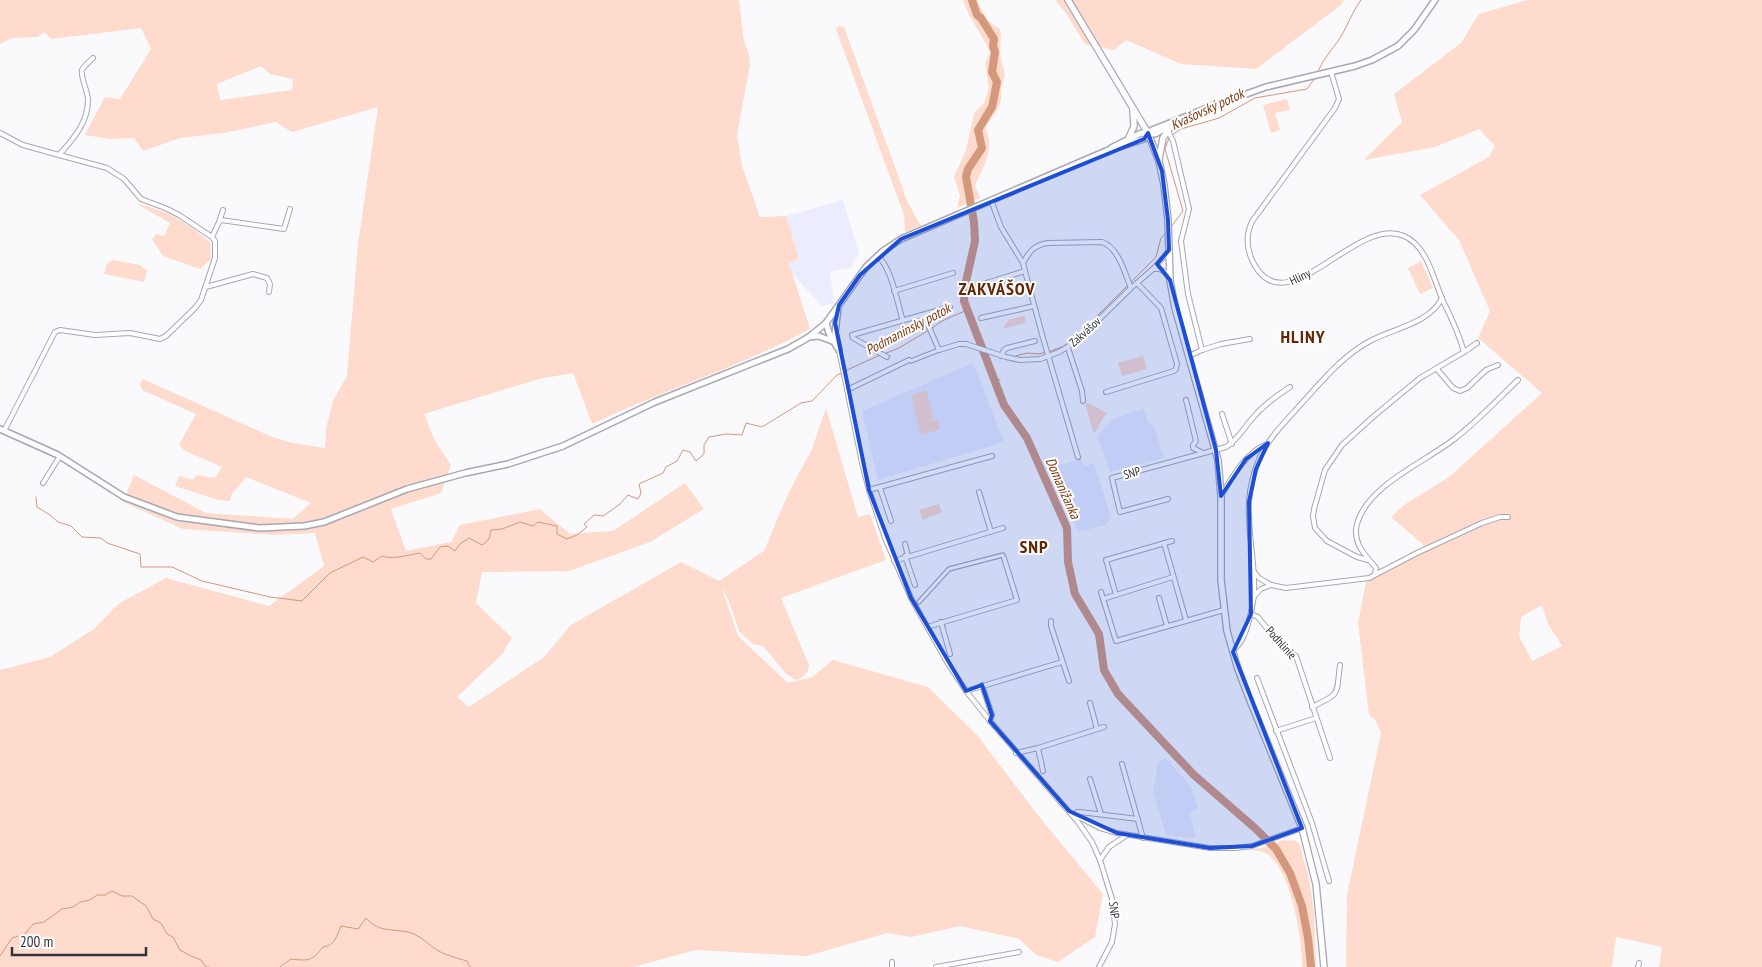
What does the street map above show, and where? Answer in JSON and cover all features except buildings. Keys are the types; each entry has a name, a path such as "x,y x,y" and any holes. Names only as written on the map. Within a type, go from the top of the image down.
{"main road":[{"path":"1068,0 1148,133 1159,161 1168,220 1170,280 1175,308 1216,450 1221,496 1221,580 1224,610 1232,650 1247,693 1302,828 1316,884 1324,967"},
{"path":"1128,140 1134,126 1132,105"},
{"path":"1159,161 1160,146 1169,128"}],"street":[{"path":"1106,151 1144,139 1152,130 1266,86 1331,72 1372,60 1398,46 1414,30 1435,0"},
{"path":"59,155 83,124 88,100 82,70 93,58"},
{"name":"Hliny","path":"1331,72 1339,99 1335,108 1253,220 1248,236 1251,258 1258,270 1268,278 1277,282 1288,283 1302,278 1352,247 1385,233 1396,233 1408,238 1429,265 1453,318 1464,352"},
{"path":"0,133 23,145 107,168 124,179 141,199 179,215 215,241 215,258 206,287 195,308 166,336 160,339 130,333 95,335 60,330 55,332 2,430 60,456 124,497 177,517 259,528 304,526 324,522 407,489 465,472 508,464 563,446 656,402 788,349 809,337 826,322 860,274 878,256 906,236 1106,151 1141,134 1155,134 1169,128 1180,120"},
{"path":"1169,128 1190,209 1181,241 1188,294 1202,350"},
{"path":"991,200 1001,227 1023,263 1078,457"},
{"path":"219,222 225,220 284,229 290,209"},
{"path":"212,237 223,210"},
{"path":"1023,263 1029,252 1039,244 1102,242 1108,245 1114,252 1130,286"},
{"name":"Zakvášov","path":"939,350 959,344 1020,360 1068,348 1077,342 1130,286 1137,283 1169,250"},
{"path":"878,256 889,274 903,321"},
{"path":"1153,268 1164,270 1170,280"},
{"path":"983,284 1025,272"},
{"path":"894,291 953,273"},
{"path":"206,287 211,284 252,274 267,278 270,284 269,292"},
{"path":"1106,392 1176,369 1176,357 1162,308 1137,283"},
{"path":"1232,650 1240,643 1251,614 1254,596 1254,572 1249,513 1250,496 1256,469 1268,444 1285,422 1345,359 1373,339 1423,317 1437,307 1442,297"},
{"path":"838,305 835,333 839,350"},
{"path":"981,318 1034,306"},
{"path":"887,357 853,338 852,335 950,307"},
{"path":"847,390 909,360 911,361 939,350 932,332 921,315"},
{"path":"826,322 835,333"},
{"path":"826,322 827,329 839,350"},
{"path":"809,337 824,337 834,342"},
{"path":"1188,356 1221,344 1250,339"},
{"path":"1001,356 1007,348 1035,341"},
{"path":"1368,560 1357,557 1327,541 1317,531 1314,521 1314,509 1323,475 1335,453 1349,438 1402,392 1477,343"},
{"path":"1068,348 1084,401"},
{"name":"SNP","path":"839,350 869,490 894,561 911,598 966,691 1016,753 1088,836 1100,860 1112,899 1115,924 1112,942 1099,967"},
{"path":"1437,369 1453,388 1460,391 1467,388 1486,370 1498,365"},
{"path":"1375,574 1376,568 1359,547 1356,533 1360,516 1372,498 1386,484 1452,441 1477,420 1518,380"},
{"path":"1216,450 1232,444 1240,436 1250,420 1271,399 1290,388"},
{"path":"1186,400 1196,441 1193,448 1203,453"},
{"path":"1222,414 1232,444"},
{"path":"1221,496 1246,459 1259,447 1268,444"},
{"name":"SNP","path":"1168,498 1120,512 1112,478 1216,450"},
{"path":"43,483 60,456"},
{"path":"869,490 992,456"},
{"path":"880,488 891,521"},
{"path":"978,492 991,532"},
{"path":"1254,572 1271,586 1286,588 1367,578 1482,523 1500,516 1508,517"},
{"path":"894,561 1003,528"},
{"path":"1116,595 1106,560 1172,541"},
{"path":"1164,543 1186,620"},
{"path":"905,544 915,585"},
{"path":"919,602 949,569 1003,557 1017,600 927,627"},
{"path":"1103,598 1173,577"},
{"path":"1254,596 1261,590 1271,586"},
{"path":"1101,592 1116,641 1224,610"},
{"path":"1159,598 1167,626"},
{"name":"Podhlinie","path":"1251,614 1258,617 1277,641 1296,656 1330,758"},
{"path":"1052,621 1051,626 1068,681"},
{"path":"941,622 950,654"},
{"path":"966,691 1062,662"},
{"path":"1312,707 1336,693 1340,665"},
{"path":"1257,678 1312,822 1329,881"},
{"path":"982,685 992,715 990,721"},
{"path":"1090,703 1097,729"},
{"path":"1276,731 1316,718"},
{"path":"1016,753 1038,748 1104,726"},
{"path":"1038,748 1043,771"},
{"path":"1122,764 1143,838"},
{"path":"1090,779 1101,814"},
{"path":"1293,802 1303,798"},
{"name":"SNP","path":"1068,811 1100,828 1143,838 1210,848 1236,848 1258,844 1302,828"},
{"name":"SNP","path":"1076,815 1080,812 1138,819"},
{"path":"1100,860 1109,847 1127,835"},
{"path":"936,967 1020,952"}],"highlighted area":[{"path":"1148,133 1162,171 1168,220 1169,250 1157,264 1170,280 1216,450 1221,496 1246,459 1268,443 1256,469 1249,502 1251,614 1233,652 1302,828 1252,846 1210,848 1117,833 1069,811 990,721 992,715 982,685 966,691 911,598 869,490 835,323 839,305 860,275 901,239 1144,139"}],"shaded area":[{"path":"0,0 739,0 744,41 750,65 737,134 742,166 760,217 786,216 799,259 789,263 810,329 757,355 592,424 573,373 539,379 424,414 435,441 451,465 441,493 391,509 406,551 451,542 460,525 540,509 570,534 613,531 685,483 704,509 650,542 569,571 482,572 476,603 512,638 502,654 457,697 469,707 544,657 571,625 681,562 719,581 764,551 789,492 812,449 826,408 858,517 870,514 886,560 781,598 809,665 807,673 801,678 796,680 786,674 763,646 753,644 739,631 730,604 721,586 738,636 788,683 812,677 833,660 928,687 977,735 1037,814 1103,894 1095,937 1058,962 1036,955 1019,939 960,926 911,937 887,933 807,956 695,950 634,967 0,967 0,670 50,657 94,629 118,604 166,578 269,606 324,566 315,533 276,535 183,529 123,502 134,475 206,513 293,519 311,503 246,477 232,494 229,501 218,500 175,486 179,476 193,480 196,475 215,478 222,467 185,451 179,445 196,414 142,390 140,384 143,379 272,437 293,443 325,448 326,428 333,401 347,376 358,244 378,107 292,132 276,122 224,133 180,138 143,151 134,138 110,139 85,135 105,97 120,99 151,49 141,28 51,39 44,32 38,37 12,38 0,44","holes":["261,66 270,74 293,79 292,90 220,100 217,84"]},
{"path":"963,0 977,0 987,20 1000,29 1000,54 1005,75 1001,88 999,107 985,128 988,135 989,150 985,165 975,186 980,198 957,208 960,195 954,177 966,150 974,113 984,103 989,88 985,62 990,53"},
{"path":"1055,0 1344,0 1341,5 1256,69 1181,64 1126,40 1114,50 1085,44 1066,13"},
{"path":"1528,0 1762,0 1762,967 1659,967 1662,947 1616,937 1612,967 1346,967 1347,895 1381,733 1375,720 1369,715 1358,623 1366,582 1427,548 1391,517 1404,505 1449,477 1542,393 1478,338 1490,311 1459,240 1420,195 1489,157 1495,146 1479,129 1435,147 1364,160 1402,122 1394,94 1461,43 1479,14","holes":["1542,605 1548,624 1562,646 1532,661 1519,636 1521,617"]},
{"path":"839,26 844,27 908,203 921,226 905,232 904,215 836,29"},
{"path":"1287,99 1290,110 1275,113 1280,130 1271,133 1263,105"},
{"path":"843,200 859,253 850,268 830,272 834,303 822,306 792,273 789,262 799,259 786,216"},
{"path":"137,204 168,214 193,229 210,242 211,259 200,269 163,256 152,239 156,234 164,236 170,223"},
{"path":"112,260 140,265 147,271 144,282 104,274 106,265"},
{"path":"1421,261 1433,288 1420,294 1408,268"},
{"path":"1025,316 1026,323 1002,329 1010,319"},
{"path":"1143,356 1147,369 1122,376 1118,363"},
{"path":"973,363 1004,442 878,480 862,411"},
{"path":"926,390 934,418 922,423 937,419 940,429 921,435 911,395"},
{"path":"1089,403 1108,414 1105,415 1094,434 1085,404"},
{"path":"1144,409 1149,425 1153,424 1164,458 1110,472 1097,436 1114,418"},
{"path":"1081,459 1084,466 1094,463 1111,518 1105,525 1078,532 1054,467"},
{"path":"939,504 942,512 923,520 919,510"},
{"path":"1165,758 1191,786 1198,809 1192,811 1190,815 1196,838 1166,835 1153,791 1158,763"},
{"path":"1283,840 1294,840 1299,843 1309,878 1314,913 1316,967 1302,967 1297,922 1281,870 1272,858 1263,852 1248,850 1261,848"}],"waterway":[{"name":"Domanižanka","path":"972,0 977,15 981,18 994,39 993,46 995,52 992,72 997,82 992,107 978,130 982,148 968,169 966,177 974,222 975,241 965,286 964,301 1004,405 1027,438 1067,528 1068,562 1075,594 1099,634 1104,670 1118,694 1194,775 1276,849 1290,873 1302,906 1311,967"},
{"name":"Kvašovský potok","path":"1317,74 1361,0"},
{"name":"Kvašovský potok","path":"1172,135 1181,129 1219,118 1255,98 1307,89 1315,78"},
{"name":"Kvašovský potok","path":"1169,138 1165,149 1183,211 1171,227"},
{"name":"Kvašovský potok","path":"1016,356 1051,351 1064,346 1076,337 1156,257 1161,238 1167,232"},
{"name":"Podmanínsky potok","path":"932,328 942,321 967,310"},
{"name":"Podmanínsky potok","path":"884,354 899,348 929,330"},
{"name":"Podmanínsky potok","path":"845,371 880,355"},
{"name":"Podmanínsky potok","path":"36,497 37,507 58,522 71,526 82,537 101,538 107,543 140,554 141,567 172,567 202,581 270,597 302,601 330,573 363,557 373,562 382,556 396,557 420,553 426,559 431,559 440,547 448,546 455,551 460,544 469,538 482,545 489,539 491,530 502,529 520,522 533,526 538,522 557,526 557,534 567,539 577,535 587,527 584,524 594,515 603,516 619,505 628,495 638,499 641,493 639,484 663,473 666,467 677,461 683,450 690,452 696,461 704,454 704,445 709,437 726,434 742,435 746,423 762,427 801,403 812,401 837,375 842,373"},
{"name":"Kvašovský potok","path":"996,384 1000,379"},
{"path":"0,956 12,938 25,934 33,924 44,922 62,909 73,907 97,895 105,895 112,891 122,896 132,896 146,906 153,919 161,923 167,934 173,937 180,950 201,960 206,967 209,967"},
{"path":"280,967 291,959 310,959 323,947 333,942 341,926 358,929 366,918 377,927 414,934 440,952 467,961 470,967"}],"district":[{"name":"ZAKVÁŠOV","path":"997,289"},
{"name":"HLINY","path":"1303,337"},
{"name":"SNP","path":"1034,547"}]}
